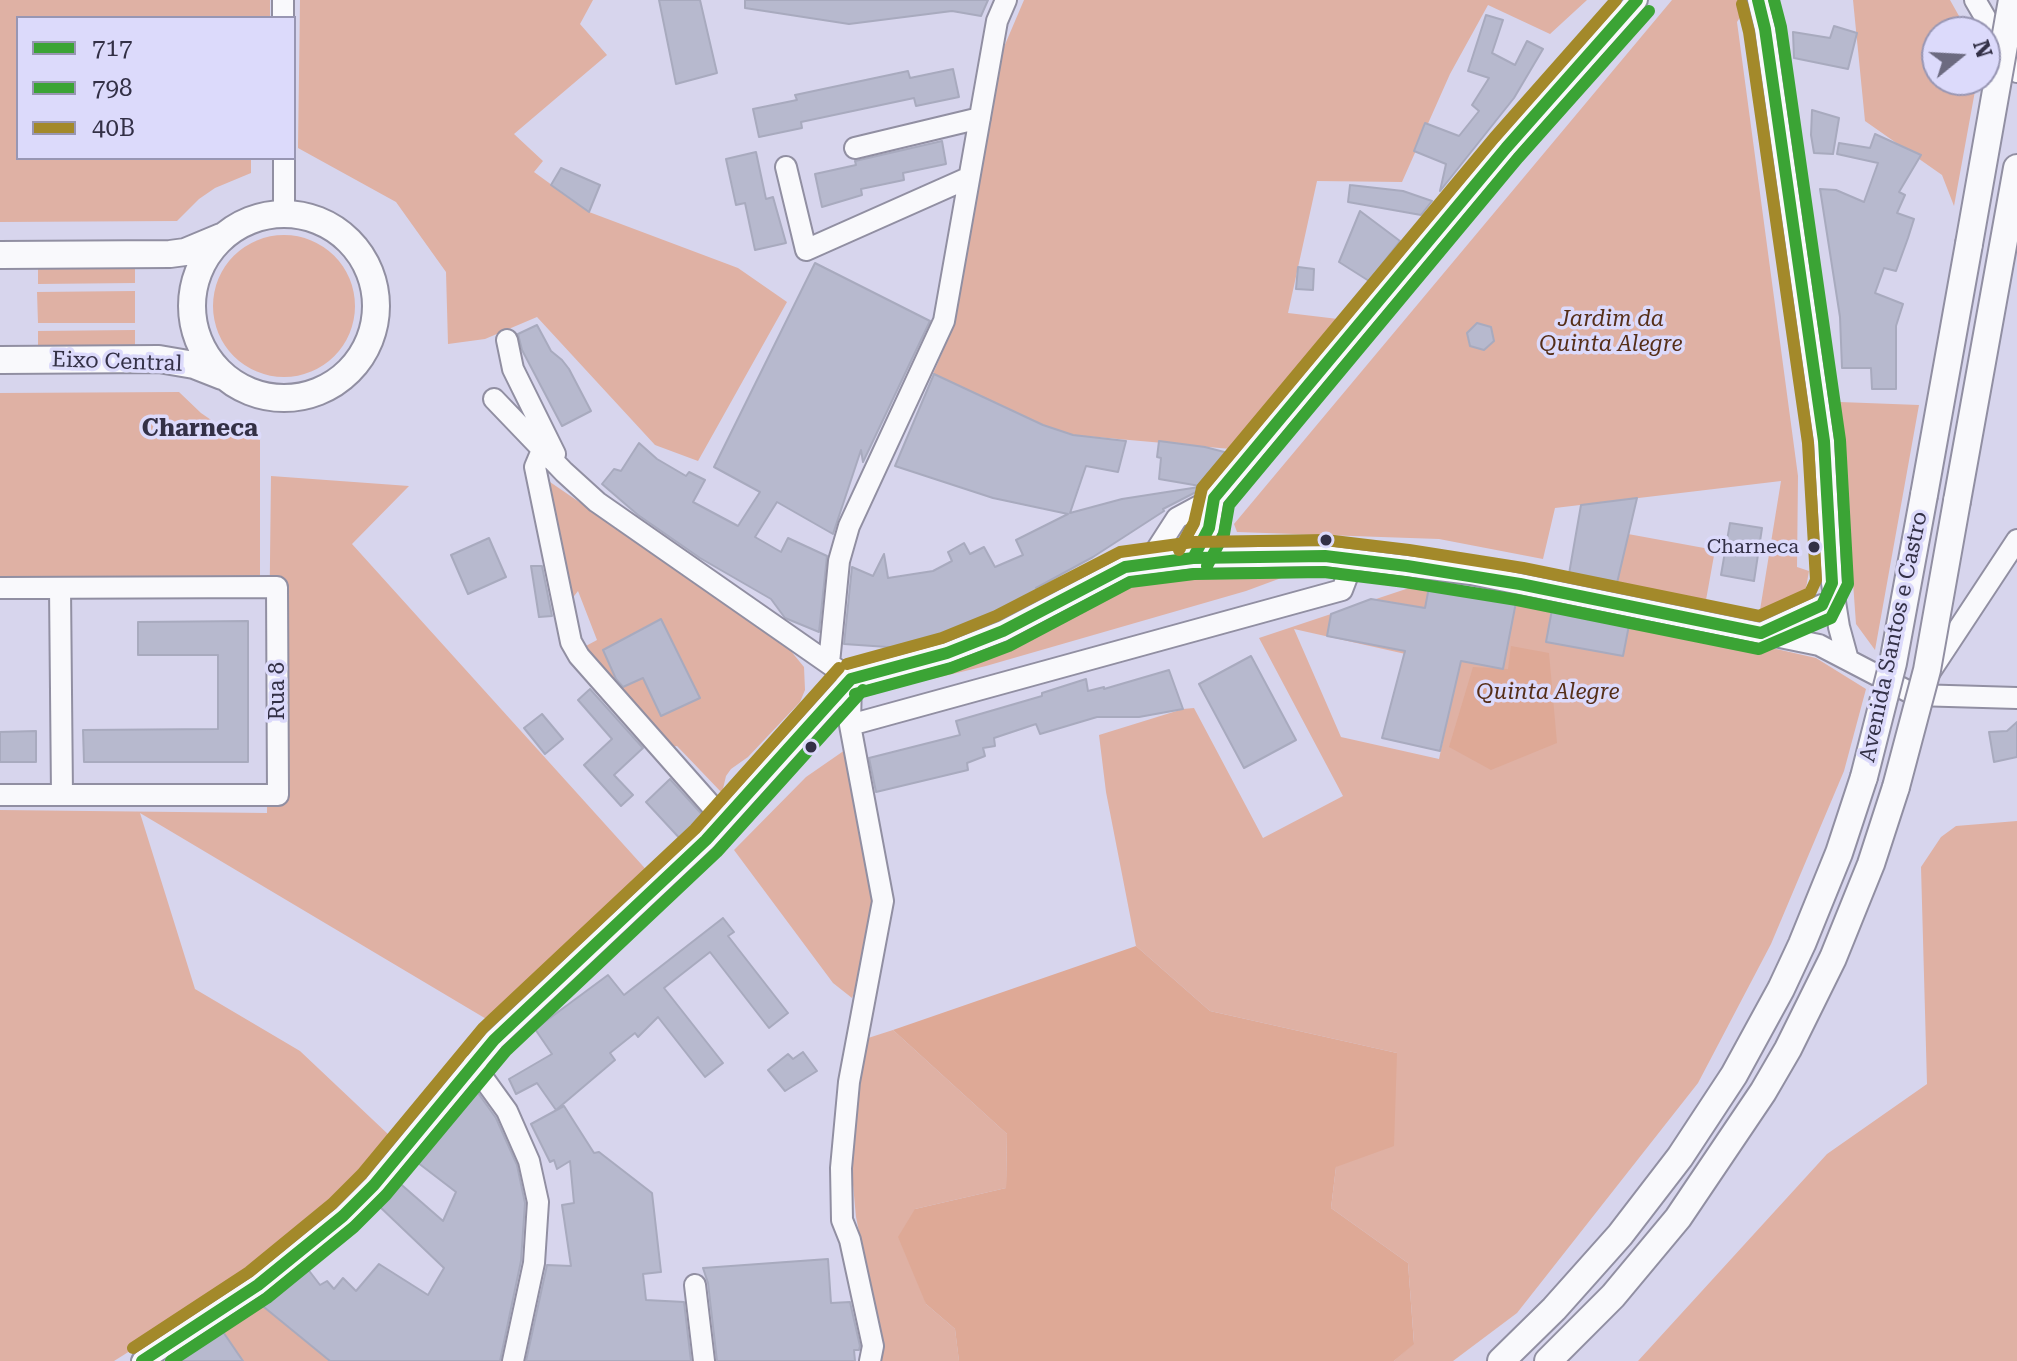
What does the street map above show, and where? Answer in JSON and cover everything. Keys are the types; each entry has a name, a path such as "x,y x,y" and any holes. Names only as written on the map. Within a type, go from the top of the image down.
{"main road":[{"name":"Avenida Santos e Castro","path":"1501,1361 1554,1309 1628,1226 1680,1157 1743,1059 1781,989 1839,853 1864,777 1893,663 2012,0"},
{"name":"Avenida Santos e Castro","path":"1548,1361 1613,1296 1678,1218 1736,1135 1812,1004 1848,924 1896,787 1927,670 2017,168"},
{"path":"0,255 170,254 200,247 250,221 284,214 302,216 326,224 348,239 364,260 376,297 371,336 351,370 319,392 280,398 255,393 231,381 205,352 195,328 193,302 209,252 228,234"},
{"name":"Eixo Central","path":"0,360 177,361 231,381"}],"street":[{"path":"829,663 839,561 849,526 944,321 997,21 1006,0"},
{"path":"1148,563 1177,518 1214,498 1506,148 1637,0"},
{"path":"1758,0 1765,29 1824,441 1832,583 1848,660"},
{"path":"1975,0 2017,72"},
{"path":"855,148 980,118"},
{"path":"284,160 284,214"},
{"path":"786,167 806,250 968,178"},
{"path":"507,340 513,369 564,472"},
{"path":"494,399 597,502 851,679"},
{"path":"543,448 535,467 571,642 579,656 724,820"},
{"path":"1193,558 1209,528 1214,498"},
{"path":"1915,695 2017,540"},
{"path":"142,1361 258,1285 343,1216 374,1185 494,1040 706,840 851,679 947,653 989,637 1125,567 1193,558 1258,555 1350,559 1471,574 1819,645 1915,695 2017,698"},
{"path":"850,725 1342,590 1350,559"},
{"path":"1819,645 1822,605 1832,583"},
{"name":"Rua 8","path":"60,588 277,587 278,795 62,795"},
{"path":"0,588 60,588 62,795 0,795"},
{"path":"1761,633 1822,605"},
{"path":"851,679 850,725 883,901 849,1082 841,1168 842,1220 850,1240 873,1346 870,1361"},
{"path":"473,1064 507,1111 529,1161 538,1202 534,1263 513,1361"},
{"path":"695,1285 704,1361"}],"green space":[{"path":"0,0 270,0 270,16 16,16 16,160 251,160 251,173 215,188 177,221 0,222"},
{"path":"300,0 593,0 580,24 607,55 514,134 543,161 534,172 589,212 738,268 787,302 698,461 655,445 537,317 485,339 448,344 446,272 396,202 298,148"},
{"path":"1024,0 1587,0 1550,34 1488,5 1450,74 1402,182 1317,181 1288,313 1338,319 1231,449 1073,435 1043,425 933,374 954,325 1001,54"},
{"name":"Jardim da Quinta Alegre","path":"1672,0 1742,0 1744,11 1737,22 1798,476 1797,567 1809,571 1806,588 1801,595 1760,610 1781,481 1555,508 1543,559 1439,539 1237,532 1234,524"},
{"path":"1853,0 1950,0 1959,16 1921,16 1921,96 1974,96 1954,206 1942,175 1865,121"},
{"path":"284,235 311,241 334,256 349,279 355,306 349,333 334,356 311,371 284,377 257,371 234,356 219,333 213,306 219,279 234,256 257,241"},
{"path":"38,267 135,267 135,283 38,284"},
{"path":"135,291 135,323 38,323 37,292"},
{"path":"135,330 135,348 38,348 38,331"},
{"path":"179,392 217,424 260,440 260,578 0,580 0,393"},
{"path":"1840,402 1919,405 1875,650 1856,624"},
{"path":"271,476 409,486 352,544 651,875 488,1020 140,813 195,989 300,1051 390,1136 309,1231 224,1292 114,1361 0,1361 0,810 267,813"},
{"path":"550,482 766,630 786,645 804,667 805,690 800,702 748,757 731,769 722,793 677,746 664,749 584,647 597,640 578,591 571,600"},
{"path":"1628,534 1715,550 1706,600 1617,583"},
{"path":"1235,569 1292,574 1246,591 986,666 873,693 898,678 970,655 1137,581"},
{"name":"Quinta Alegre","path":"1430,581 1631,616 1816,658 1866,689 1844,771 1771,944 1698,1083 1517,1313 1453,1361 1394,1361 1414,1343 1408,1263 1331,1208 1336,1167 1397,1053 1210,1011 1136,946 1106,792 1099,735 1194,708 1263,838 1343,796 1259,638","holes":["1294,629 1459,666 1439,759 1341,737"]},
{"name":"Quinta Alegre","path":"1511,646 1549,653 1557,743 1491,770 1449,747 1473,667 1508,669"},
{"path":"845,750 873,893 860,975 852,998 833,983 734,850 806,777"},
{"path":"2017,821 2017,1361 1638,1361 1827,1154 1927,1084 1921,867 1941,837 1956,826"},
{"path":"1136,946 1210,1011 1397,1053 1394,1146 1336,1167 1331,1208 1408,1263 1414,1344 1394,1361 959,1361 955,1329 926,1304 898,1237 915,1209 1006,1188 1007,1134 893,1030"},
{"path":"893,1030 1007,1134 1006,1188 915,1209 926,1304 955,1329 959,1361 877,1361 879,1331 856,1217 850,1152 865,1039"},
{"path":"259,1303 330,1361 243,1361 219,1326"}],"building":[{"path":"659,0 700,0 717,73 676,84"},
{"path":"745,0 988,0 981,16 952,11 849,24 745,8"},
{"path":"1486,15 1503,20 1492,53 1515,65 1527,41 1543,49 1514,98 1440,191 1446,164 1414,151 1425,123 1459,136 1479,111 1472,105 1489,78 1468,71"},
{"path":"1834,26 1857,33 1848,69 1794,58 1793,32 1830,38"},
{"path":"953,69 959,97 916,106 914,98 801,122 802,128 759,137 753,109 797,100 795,95 908,71 910,78"},
{"path":"1812,110 1839,118 1833,154 1814,153"},
{"path":"1875,134 1921,155 1899,192 1905,195 1897,213 1914,219 1908,238 1896,271 1884,268 1875,293 1903,304 1896,326 1896,389 1872,389 1871,368 1842,368 1840,317 1820,189 1836,190 1864,202 1878,163 1837,154 1839,143 1870,148"},
{"path":"942,141 946,164 903,173 904,180 861,189 862,195 822,207 815,174 856,165 855,161"},
{"path":"756,152 766,199 773,197 786,243 755,250 745,203 736,205 726,159"},
{"path":"561,168 600,185 589,212 551,185"},
{"path":"1350,185 1403,191 1432,201 1421,215 1348,202"},
{"path":"1360,211 1400,241 1369,281 1339,262"},
{"path":"815,263 930,321 863,462 861,450 833,534 777,502 755,537 781,552 788,538 827,556 819,632 785,618 771,599 700,558 638,515 602,484 614,469 621,471 639,443 657,459 686,476 689,472 705,480 693,502 738,526 760,492 714,467"},
{"path":"1298,267 1314,269 1313,290 1296,289"},
{"path":"1477,323 1491,327 1494,341 1484,350 1470,346 1467,333"},
{"path":"537,325 551,351 569,369 591,411 562,426 522,350 518,334"},
{"path":"934,374 1043,425 1073,435 1126,441 1118,472 1086,466 1070,513 1122,499 1199,487 1200,490 1163,509 1093,557 1036,588 1041,596 998,619 922,645 902,648 844,644 852,567 873,576 884,554 888,578 933,571 952,561 948,552 964,543 970,554 984,547 995,567 1023,555 1016,540 1068,514 993,498 895,466"},
{"path":"1159,441 1228,453 1217,475 1200,486 1159,479"},
{"path":"1637,498 1617,583 1569,574 1581,505"},
{"path":"1730,523 1762,528 1754,581 1721,575"},
{"path":"489,538 506,577 468,594 451,555"},
{"path":"531,566 542,566 552,616 539,617"},
{"path":"1430,582 1517,597 1503,669 1461,661 1440,751 1382,738 1405,651 1327,636 1331,614 1371,599 1425,608"},
{"path":"1553,604 1630,620 1623,656 1546,642"},
{"path":"661,619 700,698 661,716 643,678 623,687 603,650"},
{"path":"248,621 248,762 84,762 83,730 218,729 218,655 138,655 138,622"},
{"path":"1251,656 1296,740 1244,768 1199,684"},
{"path":"1169,670 1183,709 1139,717 1097,717 1040,734 1036,724 994,738 995,746 983,748 985,756 967,763 968,770 876,792 869,758 960,735 956,721 1042,696 1042,693 1086,679 1088,691"},
{"path":"590,689 643,748 614,775 633,795 621,806 584,765 612,739 578,700"},
{"path":"542,714 563,739 545,754 524,728"},
{"path":"2017,722 2017,757 1994,762 1989,732 2007,731"},
{"path":"36,731 36,762 0,762 0,732"},
{"path":"670,779 707,820 684,843 646,802"},
{"path":"723,918 734,932 728,936 788,1013 769,1028 710,952 664,988 723,1063 705,1077 658,1017 638,1037 635,1033 610,1053 615,1060 556,1110 537,1083 516,1094 509,1079 552,1054 535,1029 608,975 624,995"},
{"path":"803,1052 817,1071 785,1091 768,1070 788,1054 793,1059"},
{"path":"473,1086 496,1118 517,1165 525,1203 521,1261 500,1361 330,1361 259,1303 307,1268 320,1285 327,1281 334,1289 343,1278 356,1291 379,1264 428,1295 444,1268 379,1206 396,1180 443,1221 456,1192 413,1159"},
{"path":"564,1106 594,1153 599,1152 652,1193 661,1272 643,1274 646,1300 684,1302 691,1361 526,1361 547,1265 571,1266 562,1205 574,1203 570,1161 557,1169 554,1160 550,1162 531,1124"},
{"path":"828,1259 831,1303 850,1302 860,1346 859,1350 854,1350 855,1361 717,1361 708,1283 703,1268"},
{"path":"219,1326 243,1361 170,1361"}],"transit line":[{"name":"40B","path":"1179,550 1194,523 1202,488 1494,138 1616,0"},
{"name":"717","path":"1193,558 1209,528 1214,498 1506,148 1637,0"},
{"name":"717","path":"851,679 947,653 1003,631 1125,567 1193,558 1325,556 1407,566 1520,584 1761,633 1822,605 1832,583 1824,441 1765,29 1758,0"},
{"name":"798","path":"855,694 951,668 1009,646 1130,582 1194,574 1324,572 1405,582 1517,600 1759,649 1831,618 1848,584 1840,440 1781,27 1774,0"},
{"name":"40B","path":"847,664 942,638 996,616 1120,552 1193,542 1325,540 1409,550 1523,568 1759,616 1810,593 1816,580 1808,443 1749,32 1742,4"},
{"name":"798","path":"1207,566 1224,534 1229,505 1518,158 1649,11"},
{"name":"40B","path":"133,1348 249,1272 332,1204 362,1174 483,1028 695,829 839,668"},
{"name":"717","path":"142,1361 258,1285 343,1216 374,1185 494,1040 706,840 851,679"},
{"name":"798","path":"171,1361 267,1298 354,1227 386,1195 506,1051 717,852 863,690"}],"place":[{"name":"Charneca","path":"1814,547"}],"district":[{"name":"Charneca","path":"200,429"}]}
